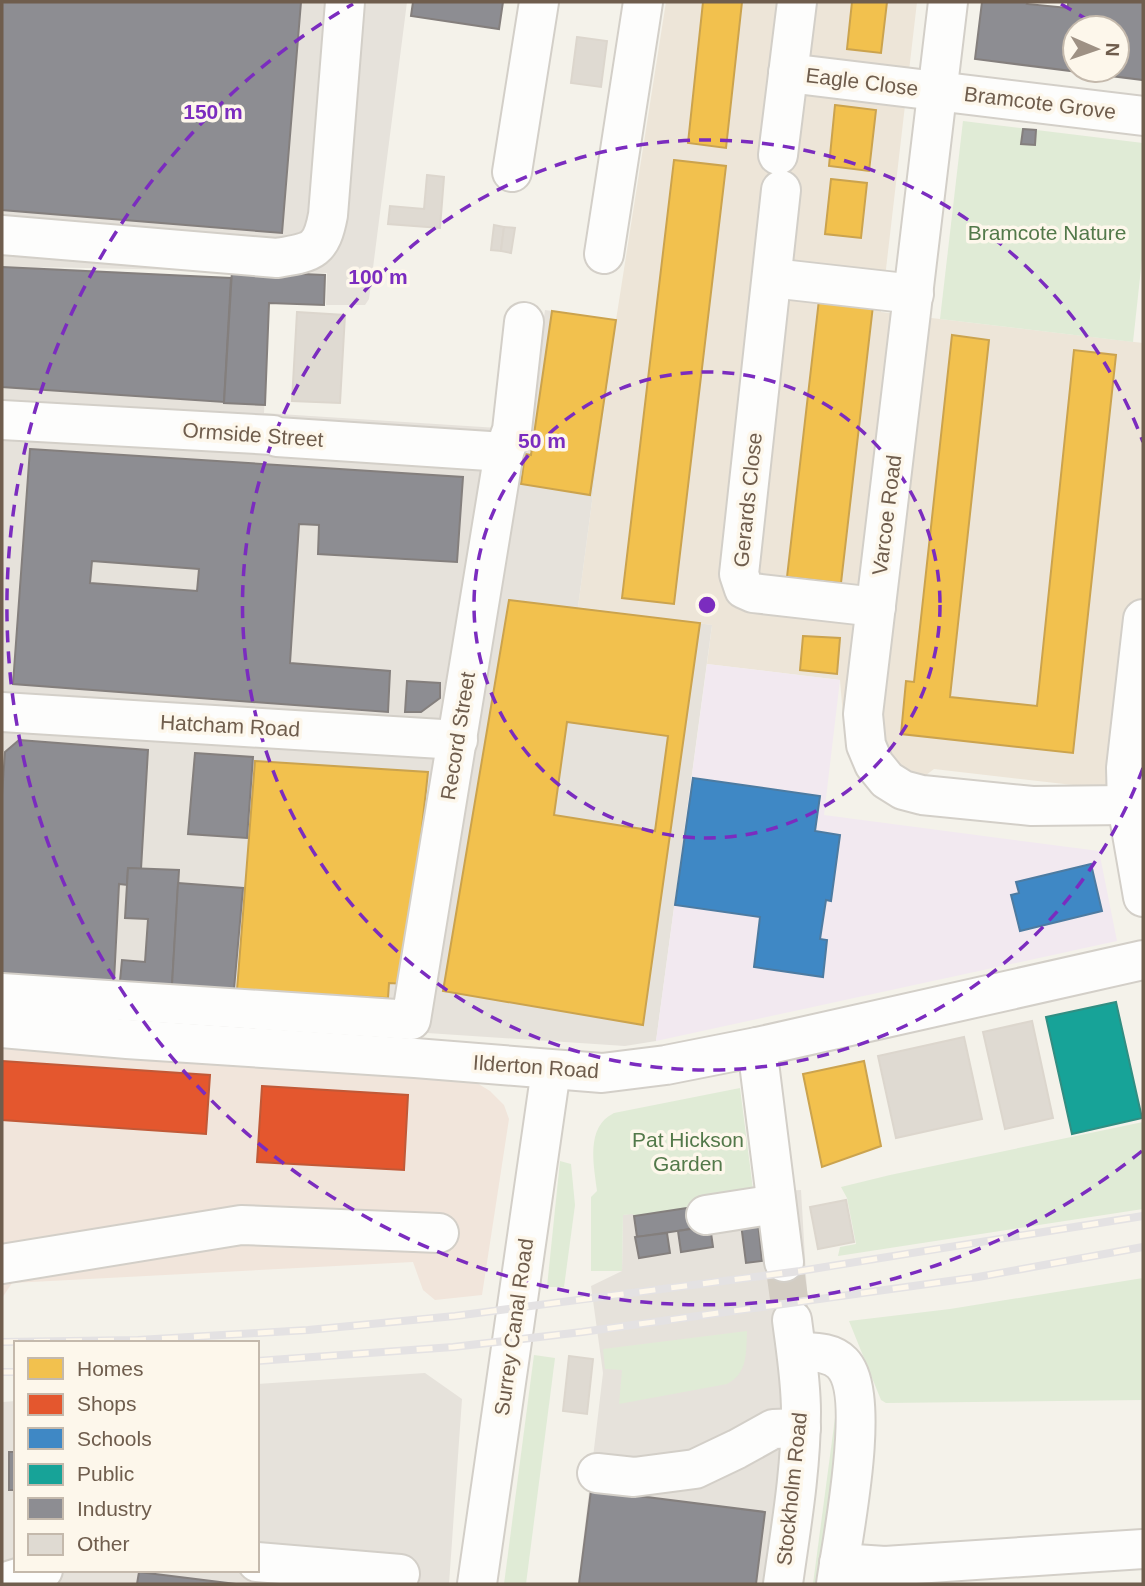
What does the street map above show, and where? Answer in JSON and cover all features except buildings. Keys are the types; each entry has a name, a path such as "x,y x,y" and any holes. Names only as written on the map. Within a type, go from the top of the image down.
{"street":[{"path":"2,236 277,258 301,254 314,248 324,237 328,215 345,2"},
{"path":"512,172 539,2"},
{"path":"604,254 643,2"},
{"name":"Eagle Close","path":"780,172 797,2"},
{"name":"Varcoe Road","path":"947,2 876,607 863,729 866,745 874,764 887,780 903,790 1032,806 1127,805"},
{"name":"Eagle Close","path":"788,73 936,90"},
{"name":"Bramcote Grove","path":"936,90 1143,116"},
{"name":"Gerards Close","path":"780,172 772,278 739,573 744,589 753,593 876,607"},
{"path":"772,278 914,294"},
{"name":"Record Street","path":"2,993 411,1020 504,452 512,429 524,322"},
{"path":"2,420 2,426"},
{"name":"Ormside Street","path":"2,420 272,435 276,438 504,452"},
{"path":"1143,619 1126,768 1127,805 1143,897"},
{"name":"Hatcham Road","path":"2,712 458,740"},
{"name":"Ilderton Road","path":"2,1028 583,1073 624,1072 757,1047 1143,960"},
{"path":"757,1047 784,1262"},
{"name":"Surrey Canal Road","path":"477,1584 551,1070"},
{"path":"706,1215 776,1204"},
{"path":"2,1264 241,1225 439,1233"},
{"name":"Stockholm Road","path":"783,1584 801,1428 800,1385 794,1336 834,1357 850,1374 854,1387 855,1444 837,1574"},
{"path":"597,1473 634,1477 695,1469 773,1429 801,1428"},
{"path":"837,1574 885,1566 1143,1549"},
{"path":"259,1562 400,1574"},
{"path":"2,1583 37,1572"}],"shaded area":[{"path":"2,2 407,2 369,299 365,305 326,305 327,273 280,272 325,275 324,305 269,303 264,413 528,430 545,310 616,320 578,607 712,625 656,1041 625,1046 2,1005","holes":["36,267 231,271 230,278"]},
{"path":"666,2 917,2 881,312 1143,343 1143,793 934,769 896,798 858,779 845,740 840,680 707,664 712,625 578,607 616,320"},
{"path":"707,664 840,680 824,815 1099,851 1117,941 656,1041"},
{"path":"2,1049 472,1080 490,1091 504,1105 509,1119 482,1295 435,1300 423,1290 413,1262 12,1283 2,1298"},
{"path":"801,1190 813,1392 799,1584 578,1584 603,1373 591,1286 622,1271 623,1215 756,1192"},
{"path":"425,1373 462,1399 449,1584 2,1584 3,1402 14,1401 14,1572 259,1572 259,1384"}],"green space":[{"name":"Bramcote Nature","path":"963,121 1143,143 1143,250 1133,342 940,319"},
{"name":"Pat Hickson Garden","path":"740,1088 754,1197 634,1216 623,1215 622,1271 591,1271 591,1197 597,1191 594,1170 595,1137 605,1119 614,1113"},
{"path":"1143,1122 1143,1209 838,1256 840,1247 856,1244 847,1198 841,1187"},
{"path":"560,1161 571,1164 575,1205 564,1287 547,1287"},
{"path":"1143,1278 1143,1400 886,1403 881,1400 849,1321 950,1309"},
{"path":"747,1331 746,1355 742,1368 727,1384 619,1404 622,1370 605,1369 603,1349"},
{"path":"534,1355 555,1358 526,1584 504,1584"},
{"path":"837,1403 845,1403 823,1584 813,1584"}],"tunnel":[{"path":"784,1262 792,1320"}],"railway":[{"path":"70,1341 138,1340 308,1330 455,1316 800,1271 1143,1216"},
{"path":"259,1361 453,1347 582,1332 978,1277 1143,1247"},
{"path":"2,1342 14,1342"},
{"path":"2,1372 14,1372"}]}
